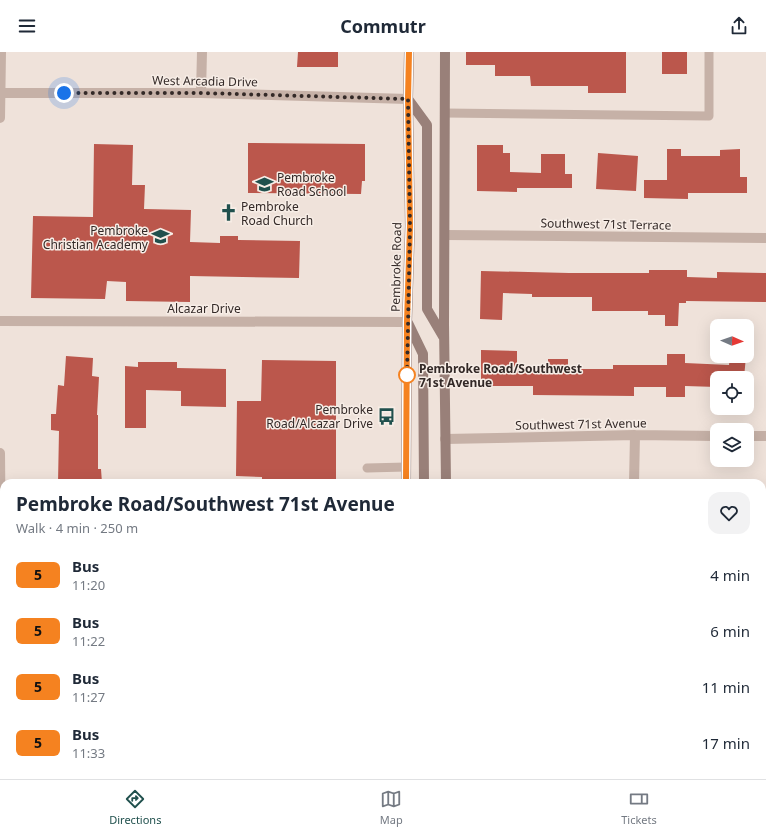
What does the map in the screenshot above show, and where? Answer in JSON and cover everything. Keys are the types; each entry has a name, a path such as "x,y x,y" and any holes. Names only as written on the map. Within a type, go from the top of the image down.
{"main road":[{"name":"Pembroke Road","path":"406,479 407,322 410,226 408,99 409,52"},
{"path":"445,52 446,479"},
{"path":"408,99 427,125 427,309 445,340"},
{"path":"407,322 423,354 424,479"}],"street":[{"path":"0,118 1,52"},
{"path":"201,93 202,52"},
{"name":"West Arcadia Drive","path":"1,93 201,93 408,99"},
{"name":"Southwest 71st Terrace","path":"445,235 766,238"},
{"name":"Alcazar Drive","path":"0,321 407,322"},
{"path":"634,479 635,435"},
{"name":"Southwest 71st Avenue","path":"445,439 635,435 710,436"},
{"path":"754,436 766,436"},
{"path":"0,453 0,479"}],"lane":[{"path":"445,113 709,116 709,52"},
{"path":"367,468 406,467"}],"building":[{"path":"298,52 338,52 338,67 297,67"},
{"path":"466,52 626,52 626,93 588,93 588,86 531,86 530,76 495,76 495,65 466,65"},
{"path":"662,52 687,52 687,74 662,74"},
{"path":"248,143 365,144 365,181 362,181 361,194 248,193"},
{"path":"94,144 133,145 132,185 145,185 144,209 191,210 190,242 220,243 220,236 238,236 238,240 300,241 299,278 190,276 190,302 126,301 126,282 107,281 105,299 31,298 33,216 93,217"},
{"path":"477,145 503,145 503,153 510,153 510,172 541,173 541,154 565,154 565,174 572,174 572,188 517,188 517,192 477,191"},
{"path":"667,149 681,149 681,156 720,156 720,150 740,149 740,177 747,177 747,193 688,193 688,199 644,198 644,180 667,180"},
{"path":"598,153 638,156 636,191 596,189"},
{"path":"649,270 687,270 687,277 717,278 717,272 766,273 766,302 686,301 686,303 679,303 678,326 665,326 665,315 648,315 648,311 592,311 592,297 532,297 532,294 503,293 502,320 480,319 481,271 649,273"},
{"path":"481,350 517,351 517,367 548,367 548,359 568,359 568,369 613,369 613,365 667,365 667,354 685,354 685,363 729,365 729,363 745,363 745,371 710,371 710,387 685,386 685,397 666,397 666,387 634,387 634,396 533,395 533,386 481,386"},
{"path":"66,356 93,358 92,376 99,377 97,415 98,469 101,469 102,479 58,479 59,431 51,430 51,414 56,414 58,385 64,386"},
{"path":"262,360 336,361 336,479 262,479 262,477 236,476 237,401 261,401"},
{"path":"138,362 177,362 177,368 226,369 226,407 181,406 181,391 146,390 146,428 125,428 125,366 138,367"}],"bus line":[{"name":"5","path":"406,479 407,322 410,226 408,99 409,52"}],"place":[{"name":"Pembroke Road School","path":"264,184"},
{"name":"Pembroke Road Church","path":"228,213"},
{"name":"Pembroke Christian Academy","path":"161,237"},
{"name":"Pembroke Road/Southwest 71st Avenue","path":"407,375"},
{"name":"Pembroke Road/Alcazar Drive","path":"386,416"}],"route":[{"path":"64,93 201,93 408,99 410,226 407,375"}]}
